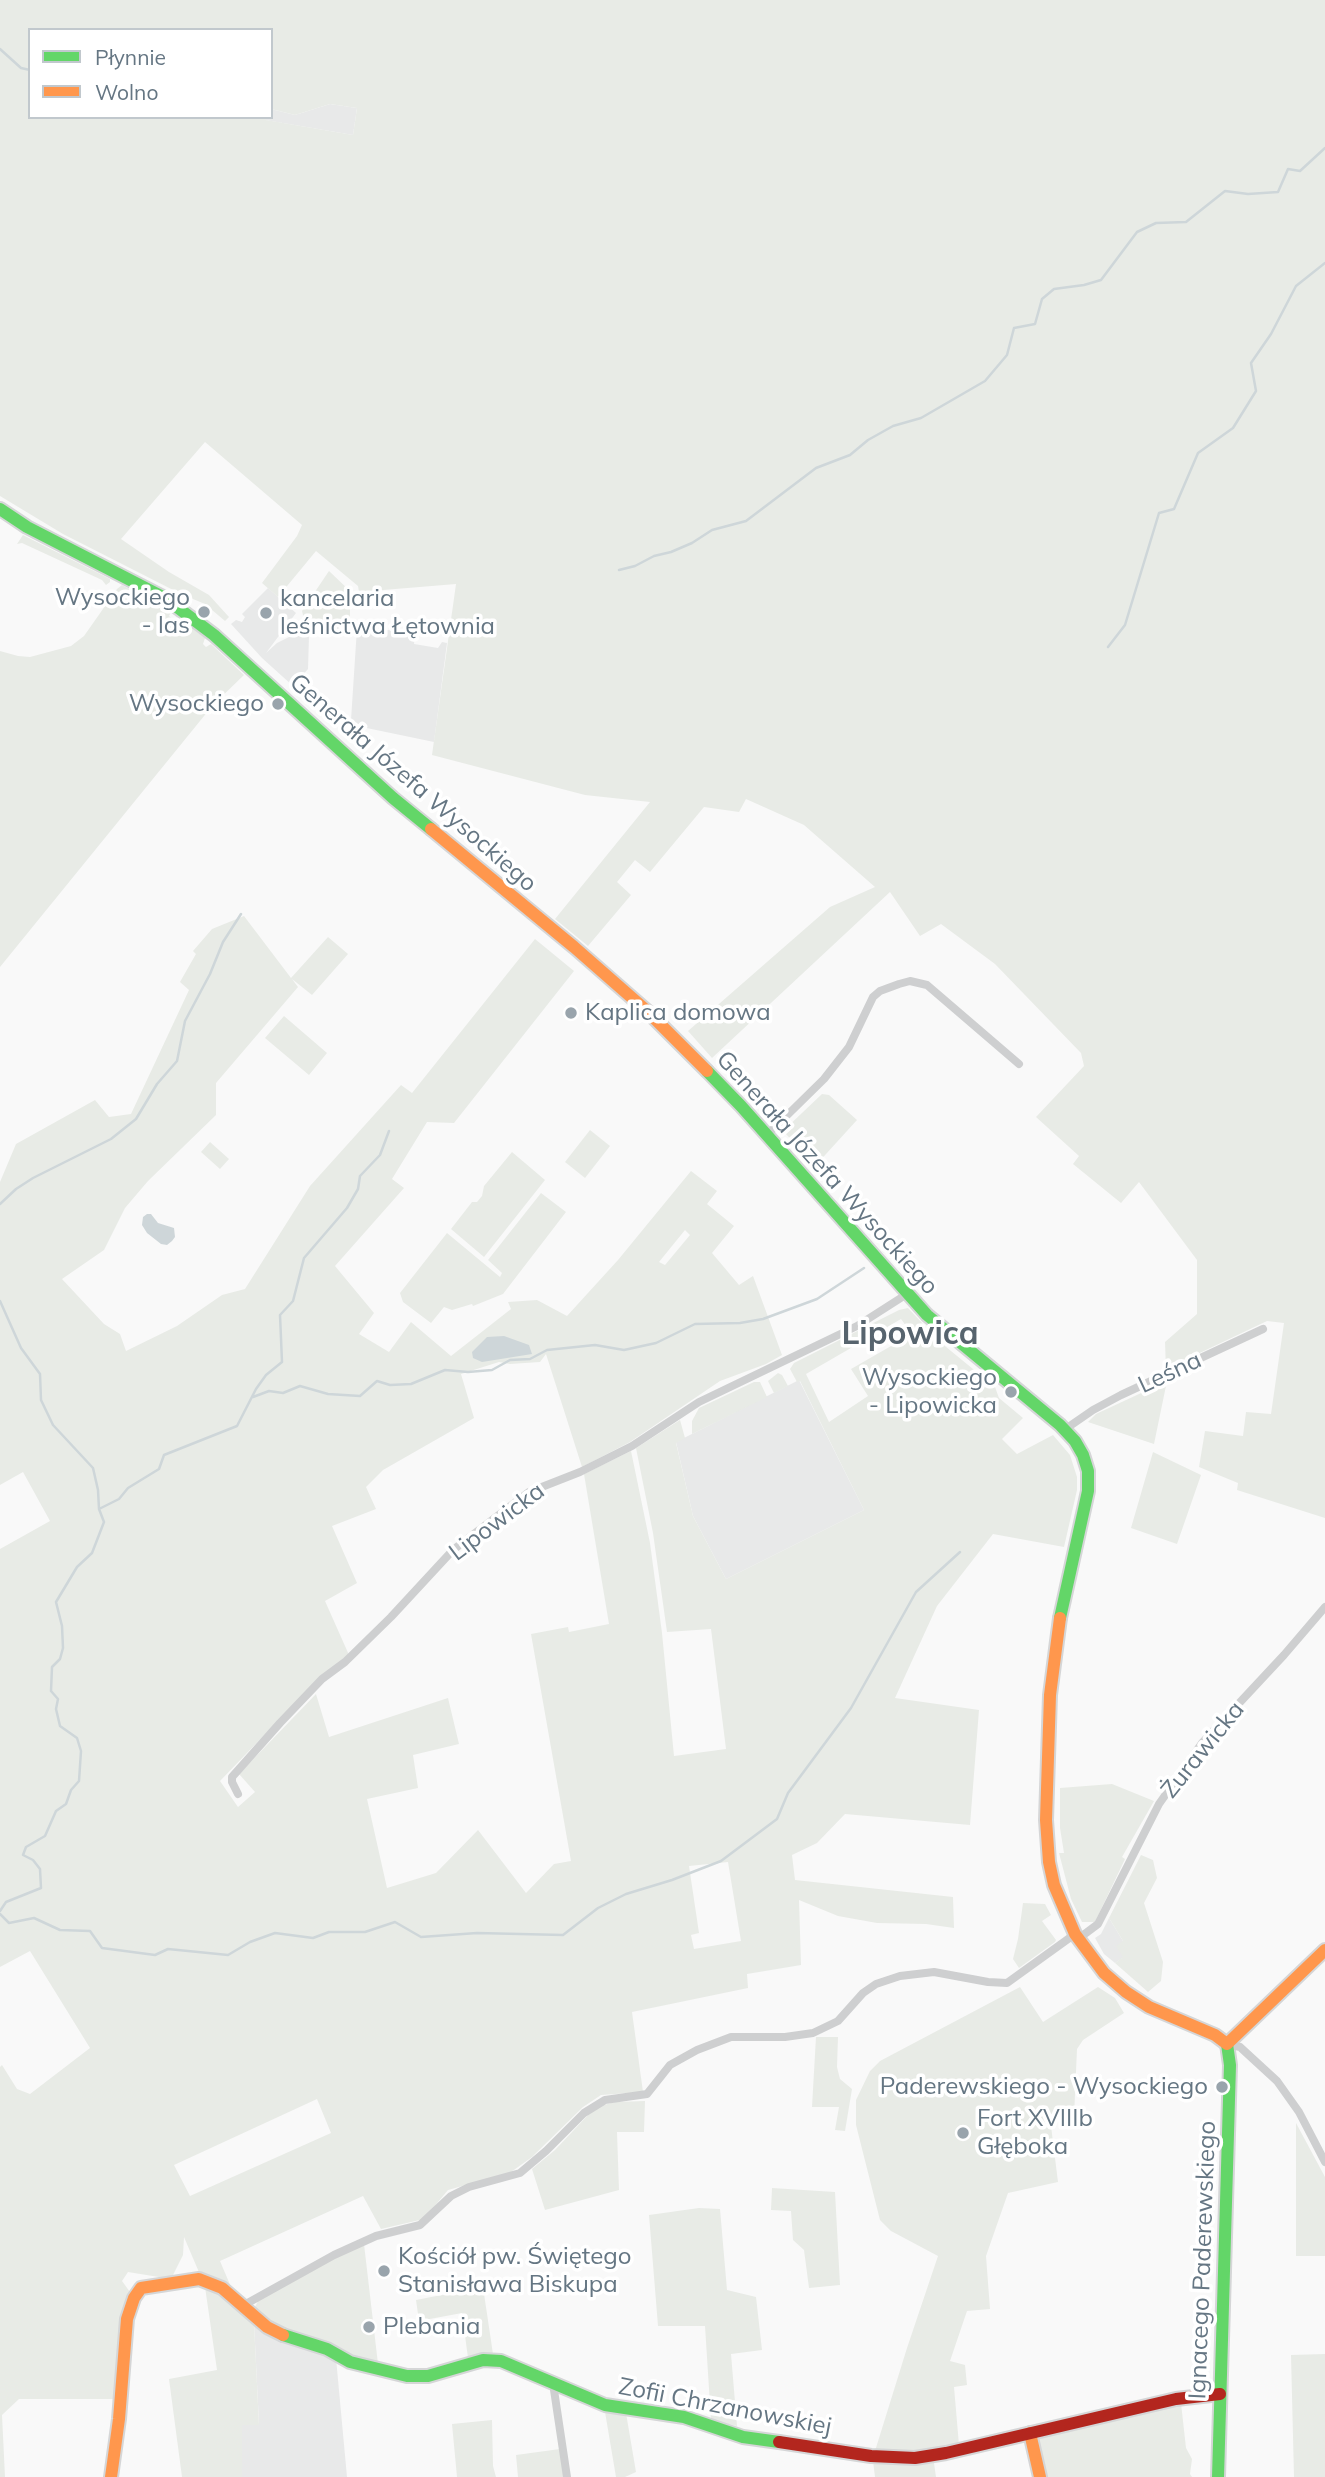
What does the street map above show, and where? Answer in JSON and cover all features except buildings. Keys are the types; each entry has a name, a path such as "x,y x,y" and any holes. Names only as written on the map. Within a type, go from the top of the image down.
{"street":[{"name":"Generała Józefa Wysockiego","path":"0,509 50,539 165,598 214,635 393,799 647,1011 768,1135 907,1294 951,1336 1064,1430 1083,1455 1088,1491 1053,1664 1046,1820 1049,1862 1054,1885 1077,1937 1104,1973 1138,2000 1165,2016 1215,2035 1227,2044"},
{"path":"768,1135 824,1079 849,1047 873,997 880,991 899,984 910,981 927,985 1019,1064"},
{"name":"Lipowicka","path":"238,1794 232,1777 313,1688 345,1662 453,1550 529,1492 580,1472 632,1446 699,1402 857,1326 907,1294"},
{"name":"Leśna","path":"1064,1430 1121,1395 1263,1329"},
{"name":"Żurawicka","path":"244,2305 334,2255 376,2236 420,2225 451,2196 469,2187 520,2173 584,2113 605,2100 648,2094 670,2065 697,2050 731,2037 785,2037 813,2033 838,2021 863,1993 876,1984 900,1976 934,1972 1007,1983 1098,1924 1159,1804 1202,1743 1325,1607"},
{"path":"1227,2044 1325,1950"},
{"path":"1227,2044 1240,2047 1278,2081 1299,2112 1325,2162"},
{"name":"Ignacego Paderewskiego","path":"1218,2477 1230,2065 1227,2044"},
{"name":"Zofii Chrzanowskiej","path":"111,2477 119,2419 127,2319 134,2298 141,2288 162,2282 199,2279 213,2283 244,2305 267,2327 376,2370 407,2376 428,2376 483,2360 501,2361 605,2405 684,2417 743,2437 871,2456 915,2458 946,2453 1176,2399 1220,2394"},
{"path":"556,2384 554,2390 567,2477"},
{"path":"1030,2433 1040,2477"}],"shaded area":[{"path":"0,0 1325,0 1325,1518 1237,1490 1238,1483 1199,1467 1205,1431 1243,1436 1246,1412 1271,1414 1284,1323 1267,1321 1166,1369 1165,1342 1197,1314 1197,1260 1139,1182 1121,1203 1073,1164 1079,1156 1036,1117 1084,1066 1081,1053 995,964 941,924 920,936 890,892 712,1058 688,1031 830,907 875,887 804,825 746,799 739,812 704,807 650,872 635,860 617,882 631,895 588,946 555,919 650,802 585,795 432,755 456,584 359,592 358,586 316,551 278,597 262,583 297,536 302,525 205,442 121,539 209,595 229,617 225,621 205,604 63,534 0,496"},
{"path":"330,104 357,108 353,135 265,120 273,119 273,110 295,115"},
{"path":"23,535 110,579 110,582 106,585 102,580 22,543 17,544"},
{"path":"329,571 350,591 350,619 304,619 302,611"},
{"path":"122,585 171,612 169,616 174,620 177,617 205,638 203,644 206,647 211,644 244,675 213,705 0,967 0,651 30,657 71,646 84,636"},
{"path":"268,588 296,613 266,653 277,643 303,630 304,619 350,619 350,635 309,636 308,669 293,686 262,658 231,624 236,620 242,622 245,617 242,614"},
{"path":"357,628 415,634 414,644 438,648 442,642 447,643 434,742 357,726 351,720"},
{"path":"244,916 291,978 328,937 348,954 312,995 292,979 298,987 216,1083 216,1115 148,1181 125,1208 104,1250 62,1279 104,1324 120,1334 126,1351 177,1326 222,1295 245,1289 310,1186 401,1085 412,1093 535,939 574,971 454,1123 427,1122 392,1179 404,1188 335,1266 374,1313 359,1334 389,1352 411,1322 451,1356 511,1309 508,1302 537,1300 567,1316 618,1260 691,1171 717,1191 707,1204 734,1226 712,1253 739,1285 753,1276 782,1355 766,1364 720,1381 630,1442 582,1467 546,1354 540,1362 499,1362 461,1374 474,1418 383,1470 366,1487 376,1509 332,1526 357,1583 325,1601 349,1655 272,1727 220,1781 238,1807 255,1792 239,1774 316,1694 329,1737 448,1698 459,1744 413,1755 418,1788 367,1799 387,1888 436,1873 478,1830 526,1893 554,1864 571,1861 531,1634 568,1627 569,1632 609,1624 584,1474 631,1451 650,1543 674,1756 726,1749 711,1629 667,1632 653,1533 636,1448 680,1420 685,1438 676,1443 693,1516 726,1579 864,1510 800,1381 797,1382 790,1369 794,1363 899,1310 908,1308 940,1342 995,1387 999,1398 1023,1418 1002,1439 1017,1454 1053,1435 1070,1455 1077,1477 1077,1490 1064,1547 993,1534 937,1606 895,1698 979,1710 970,1825 845,1814 817,1843 792,1855 795,1880 953,1897 954,1928 926,1924 877,1923 838,1916 799,1900 801,1965 747,1974 748,1988 632,2012 643,2092 601,2095 583,2107 532,2157 511,2172 448,2190 424,2219 381,2229 363,2196 220,2261 231,2287 201,2277 184,2237 183,2255 171,2279 128,2272 122,2281 130,2292 123,2320 116,2399 19,2399 2,2415 5,2477 0,2477 0,2067 2,2065 17,2089 30,2094 90,2048 30,1951 0,1967 0,1549 50,1521 23,1472 0,1485 0,1182 16,1144 95,1100 109,1117 131,1114 189,990 180,982 196,954 193,951 212,929","holes":["685,1230 690,1235 665,1265 659,1262","901,1319 912,1334 851,1369 868,1396 829,1422 806,1374","728,1862 741,1941 694,1949 691,1935 699,1933 689,1866","317,2099 331,2133 190,2196 174,2165"]},
{"path":"284,1016 327,1053 309,1075 265,1038"},
{"path":"822,1094 829,1095 857,1120 816,1165 783,1131"},
{"path":"590,1130 610,1146 585,1178 565,1162"},
{"path":"210,1142 229,1159 220,1169 201,1152"},
{"path":"512,1152 545,1180 484,1257 451,1229 472,1202 477,1202 482,1196 484,1186"},
{"path":"541,1193 566,1212 503,1294 473,1306 472,1304 452,1310 444,1307 431,1323 403,1302 400,1293 447,1233 500,1277 502,1273 488,1260"},
{"path":"151,1214 158,1223 174,1228 175,1237 167,1245 161,1244 147,1233 142,1225 143,1217"},
{"path":"504,1336 529,1345 532,1354 482,1362 473,1358 472,1352 487,1337"},
{"path":"778,1373 788,1386 774,1393 768,1381"},
{"path":"799,1380 864,1510 726,1579 693,1516 676,1442"},
{"path":"1167,1381 1154,1444 1088,1422 1096,1414"},
{"path":"754,1382 760,1382 767,1397 692,1434 692,1421 699,1408"},
{"path":"1153,1452 1201,1475 1177,1544 1131,1528"},
{"path":"1112,1784 1154,1801 1122,1857 1125,1859 1095,1922 1082,1922 1071,1899 1059,1853 1064,1853 1060,1828 1060,1788"},
{"path":"1141,1855 1153,1860 1157,1878 1144,1903 1163,1962 1161,1981 1148,1992 1115,1963 1123,1957 1116,1946 1123,1941 1109,1918"},
{"path":"1023,1903 1045,1904 1051,1915 1042,1921 1056,1940 1019,1968 1013,1959"},
{"path":"1109,1918 1123,1941 1124,1957 1115,1963 1104,1954 1095,1938 1101,1934"},
{"path":"1020,1987 1043,2022 1098,1987 1115,1998 1124,2013 1083,2040 1077,2049 1074,2117 1050,2118 1058,2182 1008,2193 986,2256 990,2309 967,2311 950,2361 965,2365 967,2385 954,2387 959,2445 919,2454 875,2451 938,2256 891,2231 880,2220 856,2125 856,2100 870,2071 880,2061"},
{"path":"816,2037 838,2037 837,2067 840,2079 852,2089 845,2131 835,2130 839,2107 812,2107"},
{"path":"645,2101 644,2132 617,2132 619,2190 545,2210 532,2169 600,2106 615,2102"},
{"path":"1296,2123 1325,2177 1325,2256 1296,2256"},
{"path":"772,2188 835,2192 840,2285 809,2288 804,2250 793,2240 791,2211 771,2210"},
{"path":"699,2208 720,2209 727,2290 756,2297 762,2350 731,2354 737,2426 711,2420 705,2326 658,2326 649,2215"},
{"path":"364,2244 378,2364 283,2331 265,2320 254,2309 258,2301 337,2256"},
{"path":"205,2287 215,2290 254,2323 259,2425 242,2425 242,2477 182,2477 169,2379 217,2370"},
{"path":"483,2287 493,2354 468,2358 462,2313 419,2321 416,2300"},
{"path":"254,2323 336,2358 347,2477 242,2477 242,2425 259,2424"},
{"path":"1325,2354 1325,2477 1294,2477 1291,2355"},
{"path":"1181,2403 1186,2448 1192,2459 1192,2477 1044,2477 1036,2436"},
{"path":"605,2412 626,2413 636,2472 625,2477 616,2477"},
{"path":"492,2420 493,2466 496,2477 457,2477 452,2424"},
{"path":"560,2449 564,2477 518,2477 516,2455"},
{"path":"873,2461 918,2465 934,2463 936,2477 875,2477"}],"waterway":[{"path":"0,49 21,68 28,70"},
{"path":"619,570 692,543 712,530 746,521 816,468 850,455 868,440 893,426 921,418 985,381 1007,355 1014,328 1035,324 1042,299 1054,289 1101,280 1137,232 1156,223 1186,222 1225,191 1248,194 1278,192 1288,169 1300,171 1325,148"},
{"path":"1108,647 1125,625 1159,513 1174,509 1198,453 1233,428 1256,391 1251,363 1271,334 1296,286 1325,263"},
{"path":"0,1204 33,1178 111,1139 136,1119 157,1084 177,1061 185,1021 210,974 223,942 241,914"},
{"path":"99,1509 119,1499 128,1488 159,1469 164,1455 237,1426 256,1389 266,1375 282,1362 280,1315 293,1301 304,1258 347,1208 358,1189 360,1176 380,1155 389,1131"},
{"path":"253,1397 269,1391 283,1393 300,1386 328,1394 360,1396 377,1381 390,1385 411,1384 445,1370 492,1370 510,1360 530,1359 547,1350 595,1345 624,1350 656,1343 695,1324 740,1323 763,1319 817,1299 864,1268"},
{"path":"0,1301 21,1348 40,1374 41,1400 53,1425 93,1468 99,1509 104,1522 92,1553 77,1567 56,1602 62,1626 63,1648 60,1659 52,1667 51,1691 58,1699 56,1709 60,1726 77,1738 81,1751 79,1781 71,1790 66,1804 56,1811 45,1836 26,1847 23,1855 33,1860 40,1869 41,1888 6,1902 0,1911"},
{"path":"0,1914 9,1923 34,1918 60,1930 90,1931 102,1948 155,1955 168,1949 228,1955 250,1942 275,1933 313,1938 329,1932 365,1932 395,1922 421,1937 477,1933 563,1935 598,1908 626,1894 721,1861 777,1819 788,1793 851,1708 916,1592 960,1552"}],"traffic: fast":[{"path":"0,509 27,527 165,598 214,635 393,798 431,829"},
{"path":"707,1071 927,1315 1060,1425 1075,1441 1088,1471 1088,1491 1060,1618"},
{"path":"1218,2477 1230,2065 1227,2044"},
{"path":"283,2335 327,2349 350,2362 407,2376 428,2376 483,2360 501,2361 605,2405 684,2417 743,2437 779,2442"}],"traffic: slow":[{"path":"431,829 647,1011 707,1071"},
{"path":"1060,1618 1050,1695 1046,1820 1049,1862 1054,1885 1075,1934 1104,1973 1149,2007 1215,2035 1227,2044"},
{"path":"1227,2044 1325,1950"},
{"path":"111,2477 119,2419 127,2319 134,2298 141,2288 199,2279 222,2288 267,2327 283,2335"},
{"path":"1030,2433 1040,2477"}],"traffic: jam":[{"path":"779,2442 871,2456 915,2458 1176,2399 1220,2394"}],"place":[{"name":"Wysockiego - las","path":"204,612"},
{"name":"kancelaria leśnictwa Łętownia","path":"266,613"},
{"name":"Wysockiego","path":"278,704"},
{"name":"Kaplica domowa","path":"571,1013"},
{"name":"Wysockiego - Lipowicka","path":"1011,1392"},
{"name":"Paderewskiego - Wysockiego","path":"1222,2087"},
{"name":"Fort XVIIIb Głęboka","path":"963,2133"},
{"name":"Kościół pw. Świętego Stanisława Biskupa","path":"384,2271"},
{"name":"Plebania","path":"369,2327"}],"district":[{"name":"Lipowica","path":"910,1334"}]}
